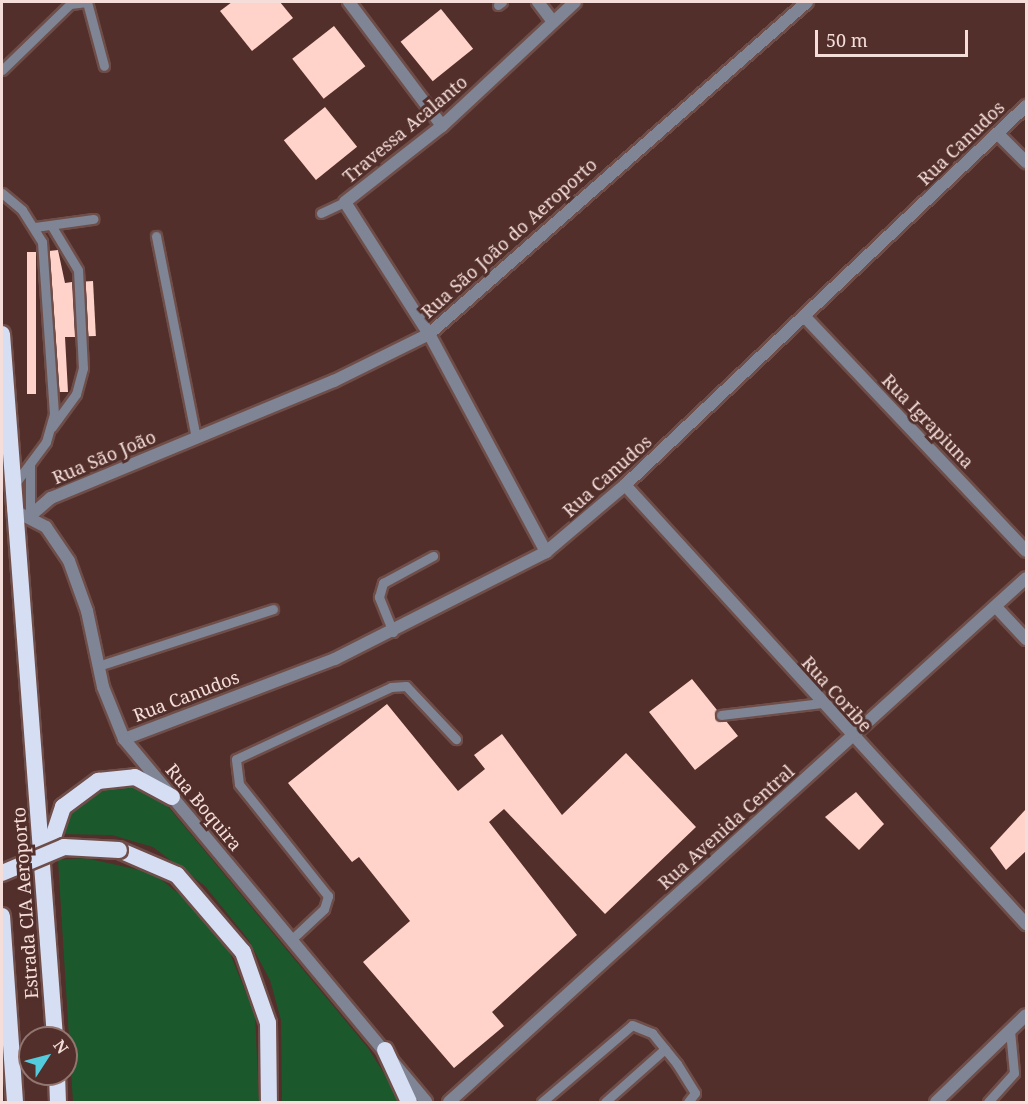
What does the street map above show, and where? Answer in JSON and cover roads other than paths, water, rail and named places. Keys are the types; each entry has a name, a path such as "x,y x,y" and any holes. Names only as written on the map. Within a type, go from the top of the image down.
{"highway":[{"name":"Estrada CIA Aeroporto","path":"2,334 11,490 54,1026"},
{"path":"43,876 56,822 85,787 111,777 135,777 172,797"},
{"path":"2,873 64,847 119,850 177,875 243,952 268,1023 269,1102"},
{"name":"Estrada CIA Aeroporto","path":"2,916 15,1102"},
{"path":"385,1050 409,1102"},
{"path":"57,1086 58,1102"}],"street":[{"path":"349,2 442,126"},
{"path":"538,2 553,22"},
{"name":"Travessa Acalanto","path":"546,552 429,334 345,202 442,126 575,2"},
{"name":"Rua São João do Aeroporto","path":"196,438 390,357 429,334 807,2"},
{"name":"Rua Canudos","path":"124,739 393,632 546,552 625,485 1026,106"},
{"path":"998,134 1026,162"},
{"name":"Rua Igrapiuna","path":"804,316 1026,551"},
{"name":"Rua São João","path":"30,516 51,498 196,438"},
{"name":"Rua Coribe","path":"625,485 851,737 1026,924"},
{"name":"Rua Boquira","path":"13,510 30,516 46,527 69,561 87,611 98,666 124,739 426,1102"},
{"name":"Rua Avenida Central","path":"449,1102 1026,578"},
{"path":"996,607 1026,639"},
{"path":"936,1102 1026,1015"}],"lane":[{"path":"2,70 68,3 87,2 104,66"},
{"path":"2,193 35,227 42,242 54,414 49,432"},
{"path":"321,213 345,202"},
{"path":"35,227 93,219"},
{"path":"11,490 76,394 83,368 78,270 51,225"},
{"path":"156,236 196,438"},
{"path":"30,464 30,516"},
{"path":"393,632 379,597 382,583 433,555"},
{"path":"98,666 273,609"},
{"path":"292,939 324,909 328,897 239,784 236,759 391,687 406,686 456,739"},
{"path":"721,715 821,703"},
{"path":"542,1102 632,1025 652,1033 665,1048 695,1093 688,1102"},
{"path":"988,1102 1014,1073 1010,1031"},
{"path":"605,1102 665,1048"}]}
